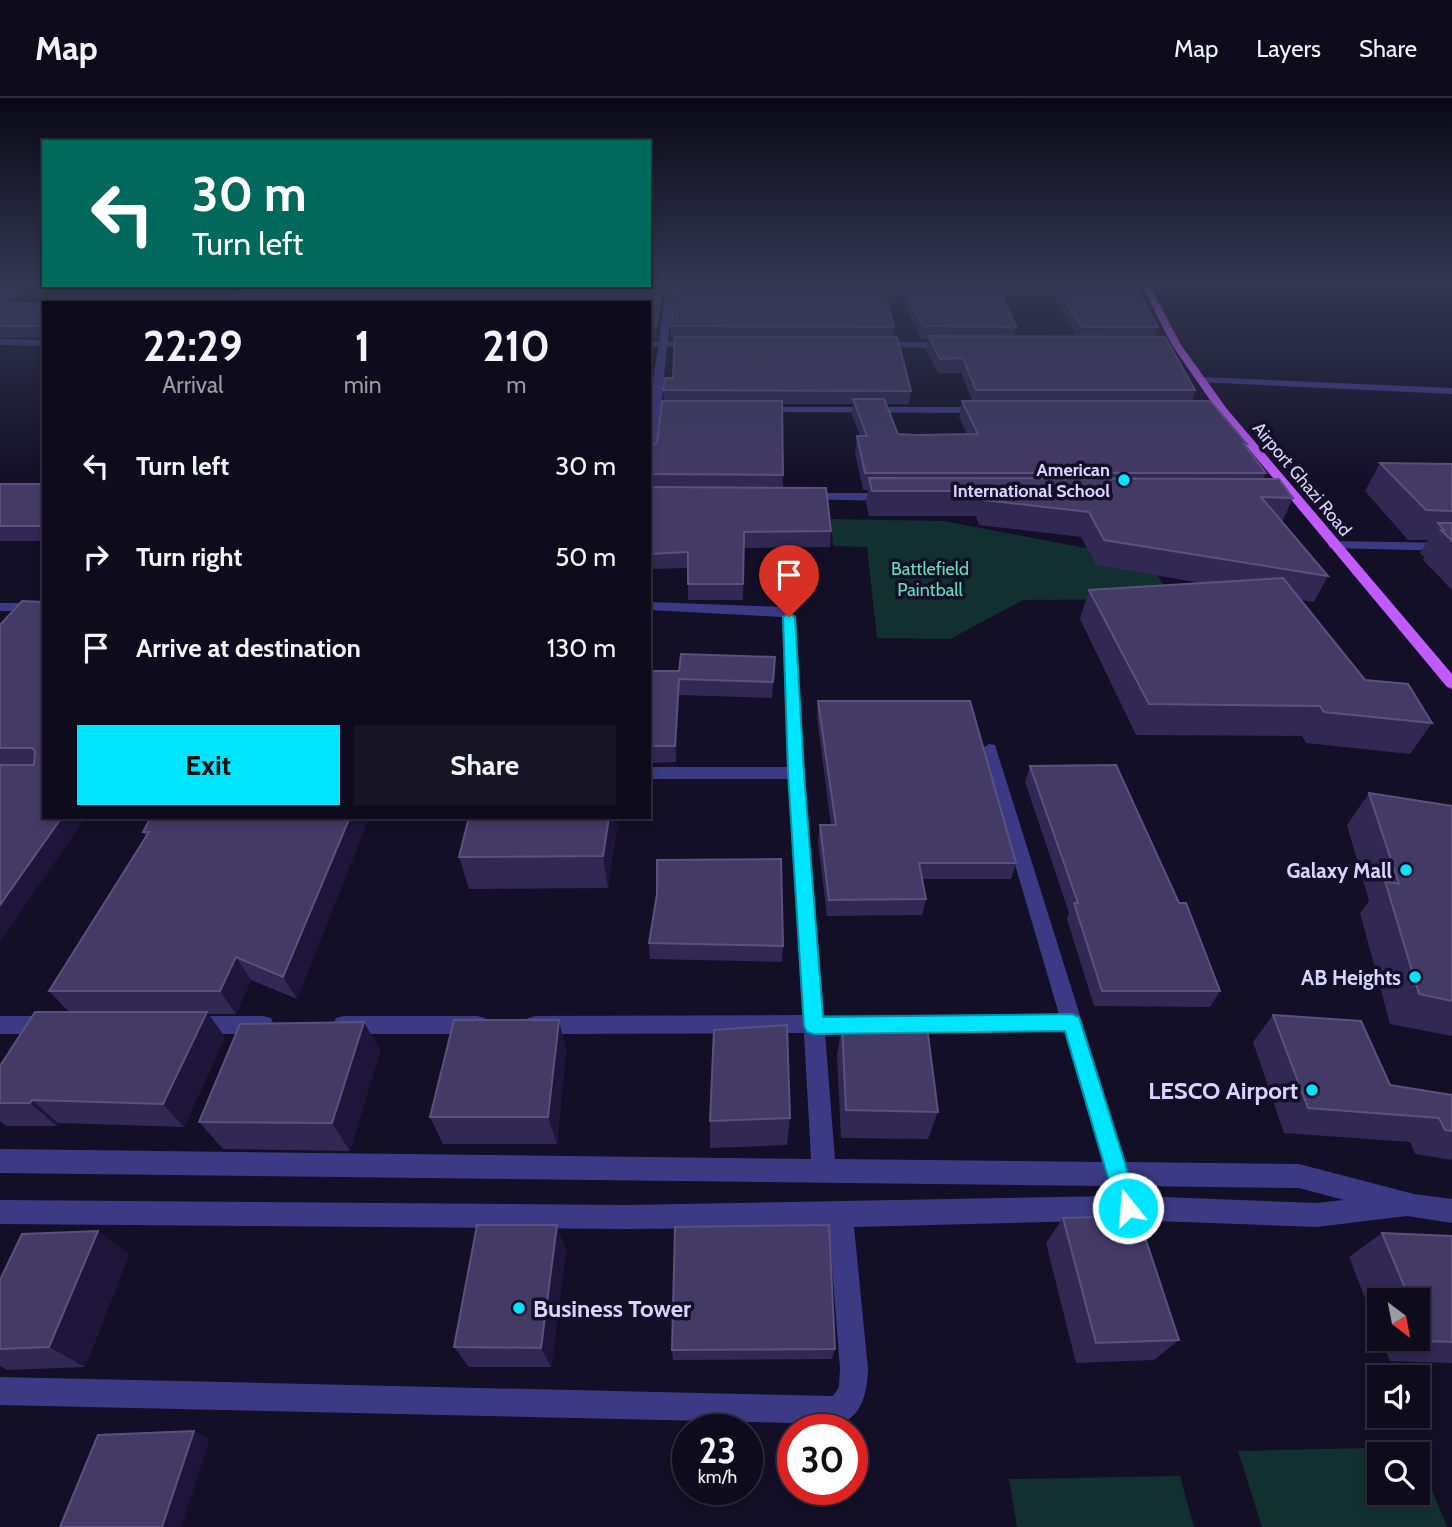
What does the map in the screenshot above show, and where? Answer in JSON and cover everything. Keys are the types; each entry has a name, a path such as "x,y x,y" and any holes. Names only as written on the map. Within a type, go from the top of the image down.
{"main road":[{"name":"Airport Ghazi Road","path":"1177,349 1203,383 1217,411 1294,497 1452,684"}],"street":[{"path":"663,349 654,377 652,409 697,409"},
{"path":"1203,383 1452,393"},
{"path":"753,410 990,410"},
{"path":"789,497 901,497"},
{"path":"1278,498 1294,497"},
{"path":"1334,545 1452,547"},
{"path":"651,606 783,611 789,617 796,773 824,1172"},
{"path":"0,607 42,607"},
{"path":"989,749 1128,1208"},
{"path":"651,773 796,773"},
{"path":"0,1025 57,1021"},
{"path":"328,1025 814,1026 1072,1023"},
{"path":"175,1025 286,1025"},
{"path":"0,1161 1299,1176 1414,1206 1452,1211"},
{"path":"0,1212 626,1217 1128,1208 1316,1215 1414,1206"},
{"path":"0,1391 840,1410 853,1392 854,1369 840,1215"}],"green space":[{"name":"Battlefield Paintball","path":"831,519 944,521 1148,560 1172,599 1023,600 950,639 877,638 867,547 833,546"},
{"path":"1367,1448 1367,1505 1430,1505 1430,1485 1447,1527 1262,1527 1238,1451"},
{"path":"1180,1476 1194,1527 1017,1527 1009,1479"}],"building":[{"path":"674,349 900,349 911,391 663,390 665,378 673,378"},
{"path":"935,349 1172,349 1195,390 976,390 963,358 940,359"},
{"path":"853,399 884,399 898,434 915,435 978,434 962,401 1210,401 1247,444 1244,444 1266,473 865,473 857,436 867,436"},
{"path":"662,401 782,401 783,475 651,474 651,445 657,443"},
{"path":"1380,463 1452,464 1452,511 1426,510"},
{"path":"869,478 1279,479 1293,498 1261,497 1328,576 1104,540 1089,512 984,500 981,491 872,491"},
{"path":"0,484 42,484 42,526 0,526"},
{"path":"651,487 826,488 831,531 744,532 743,584 688,584 688,552 651,554"},
{"path":"1438,523 1452,523 1452,541 1441,530 1444,530"},
{"path":"1283,578 1365,680 1408,684 1432,723 1324,712 1320,706 1149,704 1089,590"},
{"path":"22,601 42,602 42,819 61,819 0,905 0,765 34,765 35,751 32,748 0,748 0,625"},
{"path":"681,654 775,657 773,682 679,679 675,746 651,746 651,671 679,671"},
{"path":"818,701 970,701 1016,863 919,863 926,899 829,900 820,825 836,825"},
{"path":"1116,765 1179,903 1186,903 1220,991 1102,991 1074,903 1078,903 1030,766"},
{"path":"1369,793 1452,806 1452,1001 1419,994 1385,881 1399,884"},
{"path":"150,819 349,819 283,977 236,957 220,991 49,991 149,832 143,832"},
{"path":"468,819 609,819 603,856 459,857"},
{"path":"781,859 783,946 649,943 657,894 657,860"},
{"path":"35,1012 207,1012 163,1104 32,1100 30,1103 0,1103 0,1066"},
{"path":"1273,1015 1361,1021 1390,1085 1452,1095 1452,1131 1445,1130 1439,1118 1308,1108"},
{"path":"454,1020 559,1020 548,1117 430,1117"},
{"path":"364,1022 332,1123 199,1122 240,1024"},
{"path":"787,1025 790,1118 710,1121 714,1030"},
{"path":"842,1025 927,1027 938,1112 846,1110"},
{"path":"1138,1216 1179,1340 1096,1343 1063,1218"},
{"name":"Business Tower","path":"477,1225 557,1225 541,1348 454,1347"},
{"path":"829,1225 835,1349 672,1350 675,1227"},
{"path":"98,1231 49,1347 0,1349 0,1280 22,1234"},
{"path":"1382,1233 1452,1236 1452,1342 1430,1341 1430,1288 1405,1288"},
{"path":"194,1431 162,1527 60,1527 98,1435"}],"place":[{"name":"American International School","path":"1124,480"},
{"name":"Galaxy Mall","path":"1406,870"},
{"name":"AB Heights","path":"1415,977"},
{"name":"LESCO Airport","path":"1312,1090"},
{"name":"Business Tower","path":"519,1308"}],"route":[{"path":"789,617 796,773 814,1026 1072,1023 1128,1208"}]}
